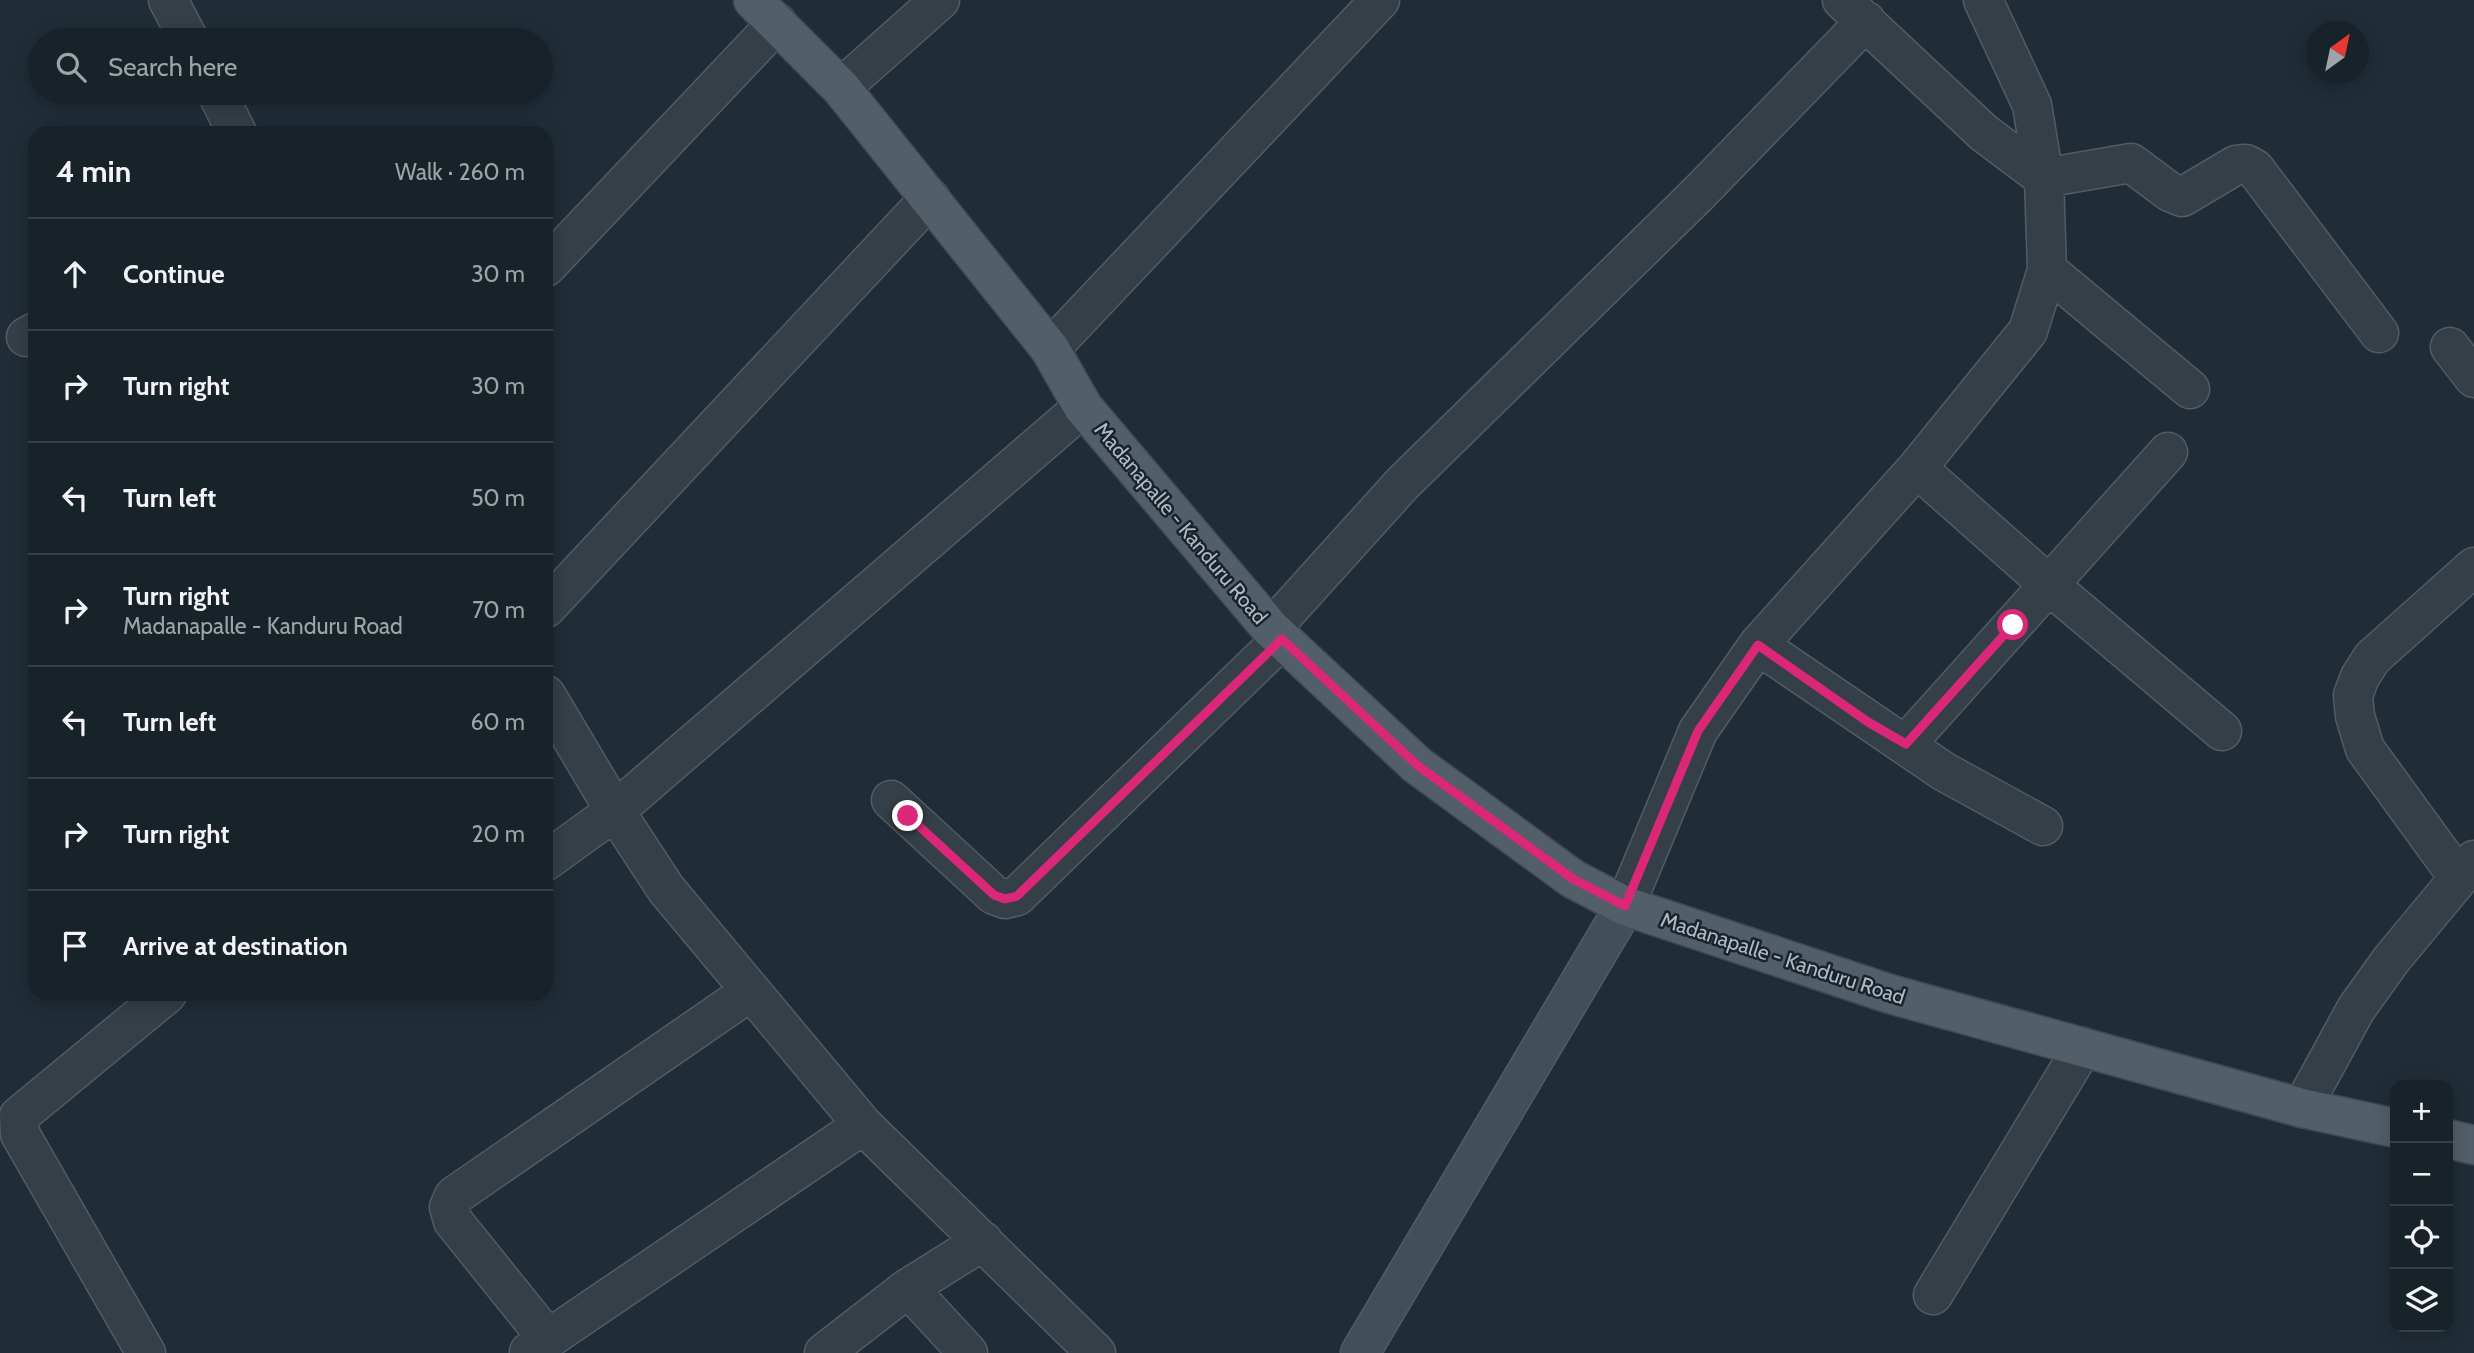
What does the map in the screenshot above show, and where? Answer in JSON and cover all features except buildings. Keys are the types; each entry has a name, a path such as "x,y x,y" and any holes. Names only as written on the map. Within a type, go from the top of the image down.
{"main road":[{"name":"Madanapalle - Kanduru Road","path":"765,11 841,88 1050,349 1083,407 1277,634 1417,765 1573,879 1625,906 1890,994 2302,1108 2390,1127"},
{"path":"2453,1140 2474,1145"}],"street":[{"path":"168,0 183,28"},
{"path":"841,88 940,0"},
{"path":"1050,349 1380,0"},
{"path":"1360,1353 1625,906 1698,731 1758,645 1917,468 2028,331 2047,270 2044,177 2032,105 1983,0"},
{"path":"553,259 765,11"},
{"path":"891,800 994,895 1005,899 1017,896 1277,634 1402,484 1698,194 1854,11 1984,132 2044,177 2131,163 2170,192 2182,197 2236,165 2246,164 2255,169 2379,332"},
{"path":"223,105 234,126"},
{"path":"553,601 930,198"},
{"path":"2047,270 2190,389"},
{"path":"2450,347 2474,378"},
{"path":"553,856 615,811 1083,407"},
{"path":"1906,744 2168,452"},
{"path":"1917,468 2222,732"},
{"path":"2302,1108 2356,1009 2390,960 2466,869 2365,749 2355,716 2353,695 2372,658 2474,567"},
{"path":"1758,645 1943,771 2043,826"},
{"path":"553,707 615,811 666,889 863,1125 1096,1353"},
{"path":"751,991 454,1196 449,1207 453,1221 538,1346 863,1125"},
{"path":"146,1353 20,1134 19,1116 159,1001"},
{"path":"1933,1295 2084,1047"},
{"path":"824,1353 908,1288 982,1241"},
{"path":"908,1288 968,1353"}],"route":[{"path":"908,816 994,895 1005,899 1017,896 1282,639 1417,765 1573,879 1625,906 1698,731 1758,645 1868,722 1906,744 2013,625"}]}
